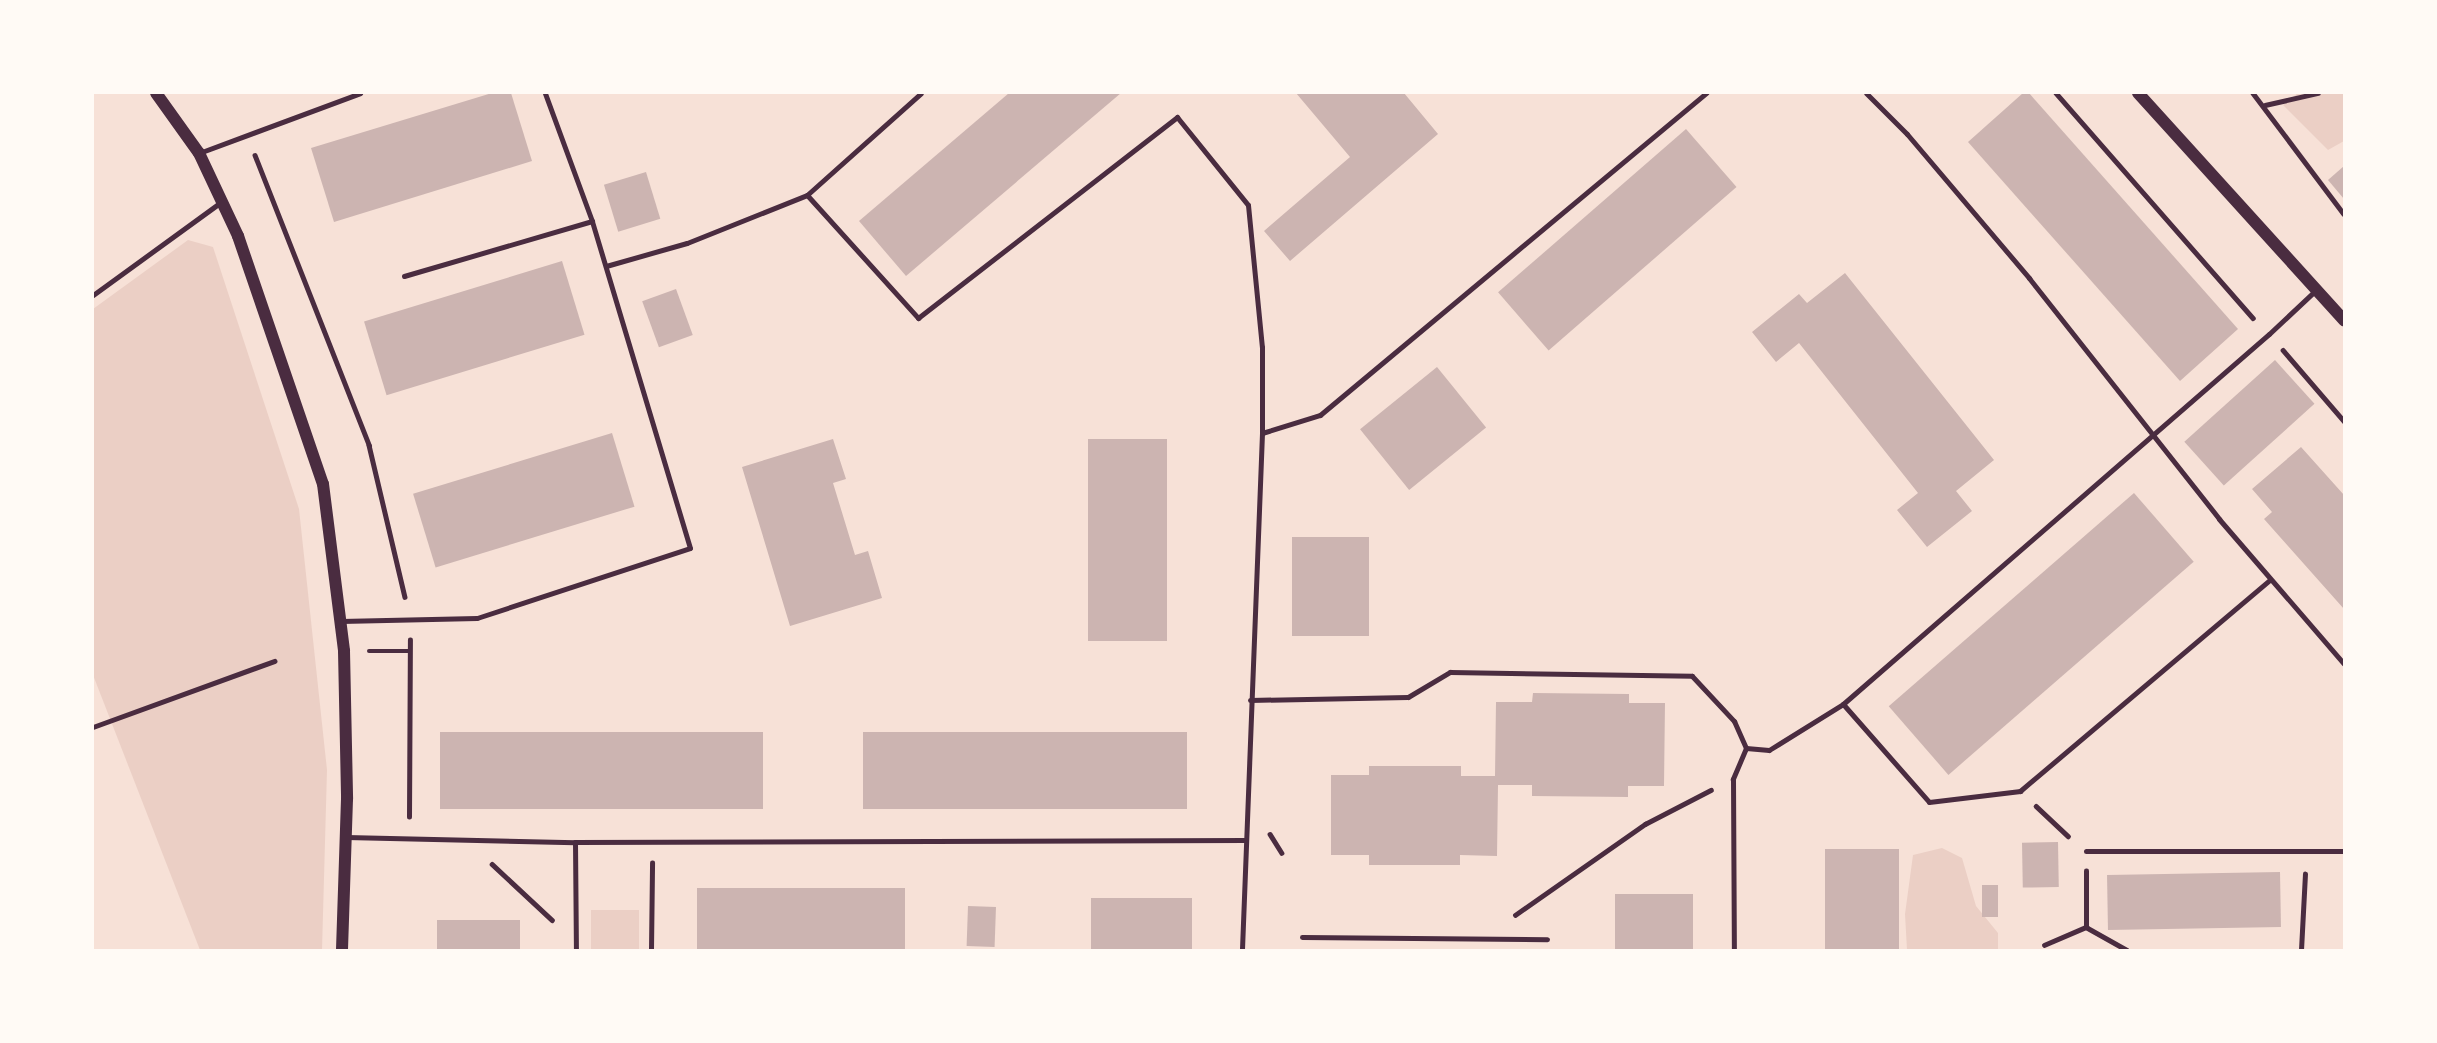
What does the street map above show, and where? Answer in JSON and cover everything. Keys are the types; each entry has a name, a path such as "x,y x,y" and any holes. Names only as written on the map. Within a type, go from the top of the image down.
{"street":[{"path":"156,93 199,153 238,236 323,484 344,651 346,837 342,950"},
{"path":"2138,93 2344,320"}],"lane":[{"path":"199,153 360,93"},
{"path":"341,621 477,618 690,548 592,221 545,93"},
{"path":"606,266 687,243 807,195 921,93"},
{"path":"1262,433 1320,415 1706,93"},
{"path":"1866,93 1907,134 2029,278 2270,580 2344,664"},
{"path":"807,195 918,318 1177,117 1248,205 1262,347 1262,433 1242,950"},
{"path":"93,295 221,202"},
{"path":"404,276 592,221"},
{"path":"1746,748 1769,750 1843,704 2269,334 2317,289"},
{"path":"1843,704 1929,802 2020,791 2270,580"},
{"path":"1250,700 1408,697 1450,672 1692,676 1734,721 1746,748 1734,779 1734,950"},
{"path":"346,837 575,842 1245,840"},
{"path":"575,842 576,950"},
{"path":"2086,852 2344,851"},
{"path":"1302,937 1548,940"}],"path":[{"path":"2056,93 2225,289 2269,334 2344,421"},
{"path":"2253,93 2265,105 2344,214"},
{"path":"2265,105 2318,93"},
{"path":"248,135 369,445 410,620 409,839"},
{"path":"344,651 410,650"},
{"path":"93,727 274,661"},
{"path":"1480,939 1645,824 1734,779"},
{"path":"2020,791 2086,852 2086,927"},
{"path":"466,840 576,942"},
{"path":"651,950 652,841"},
{"path":"2301,950 2306,852"},
{"path":"2044,944 2086,927"},
{"path":"2086,927 2127,950"}],"shaded area":[{"path":"2298,93 2344,93 2344,141 2328,150 2283,105"},
{"path":"188,240 213,247 299,509 327,770 322,950 200,950 93,675 93,309"},
{"path":"1942,848 1962,858 1976,906 1998,933 1998,950 1907,950 1905,914 1913,855"},
{"path":"591,910 639,910 639,950 591,950"}],"building":[{"path":"492,93 511,93 532,161 334,222 311,148"},
{"path":"1009,93 1121,93 906,276 859,221"},
{"path":"1296,93 1404,93 1438,134 1290,261 1264,231 1350,157"},
{"path":"2023,93 2029,93 2238,329 2180,381 1968,142"},
{"path":"1686,129 1737,187 1549,350 1498,292"},
{"path":"2344,166 2344,199 2328,180"},
{"path":"646,172 660,219 618,232 604,185"},
{"path":"562,261 585,335 387,395 364,322"},
{"path":"1845,273 1994,460 1956,491 1972,511 1927,547 1897,510 1918,493 1799,343 1776,362 1752,332 1799,294 1807,303"},
{"path":"676,289 693,335 659,347 642,301"},
{"path":"2275,360 2314,404 2224,485 2184,442"},
{"path":"1437,367 1486,428 1409,490 1360,429"},
{"path":"612,433 635,507 436,567 413,494"},
{"path":"833,439 846,479 833,483 855,555 868,551 882,598 790,626 742,467"},
{"path":"1088,439 1167,439 1167,641 1088,641"},
{"path":"2301,447 2344,495 2344,609 2264,519 2272,512 2252,489"},
{"path":"2134,493 2194,562 1948,775 1889,706"},
{"path":"1292,537 1369,537 1369,636 1292,636"},
{"path":"1533,693 1629,694 1629,703 1665,703 1664,786 1628,786 1628,797 1532,796 1532,785 1498,785 1497,856 1460,855 1460,865 1369,865 1369,855 1331,855 1331,775 1369,775 1369,766 1461,766 1461,776 1495,776 1496,702 1532,702"},
{"path":"440,732 763,732 763,809 440,809"},
{"path":"863,732 1187,732 1187,809 863,809"},
{"path":"2058,842 2059,887 2023,888 2022,843"},
{"path":"1825,849 1899,849 1899,950 1825,950"},
{"path":"2280,872 2281,927 2108,930 2107,875"},
{"path":"1982,885 1998,885 1998,917 1982,917"},
{"path":"697,888 905,888 905,950 697,950"},
{"path":"1615,894 1693,894 1693,950 1615,950"},
{"path":"1091,898 1192,898 1192,950 1091,950"},
{"path":"968,906 996,907 995,947 967,946"},
{"path":"437,920 520,920 520,950 437,950"}]}
